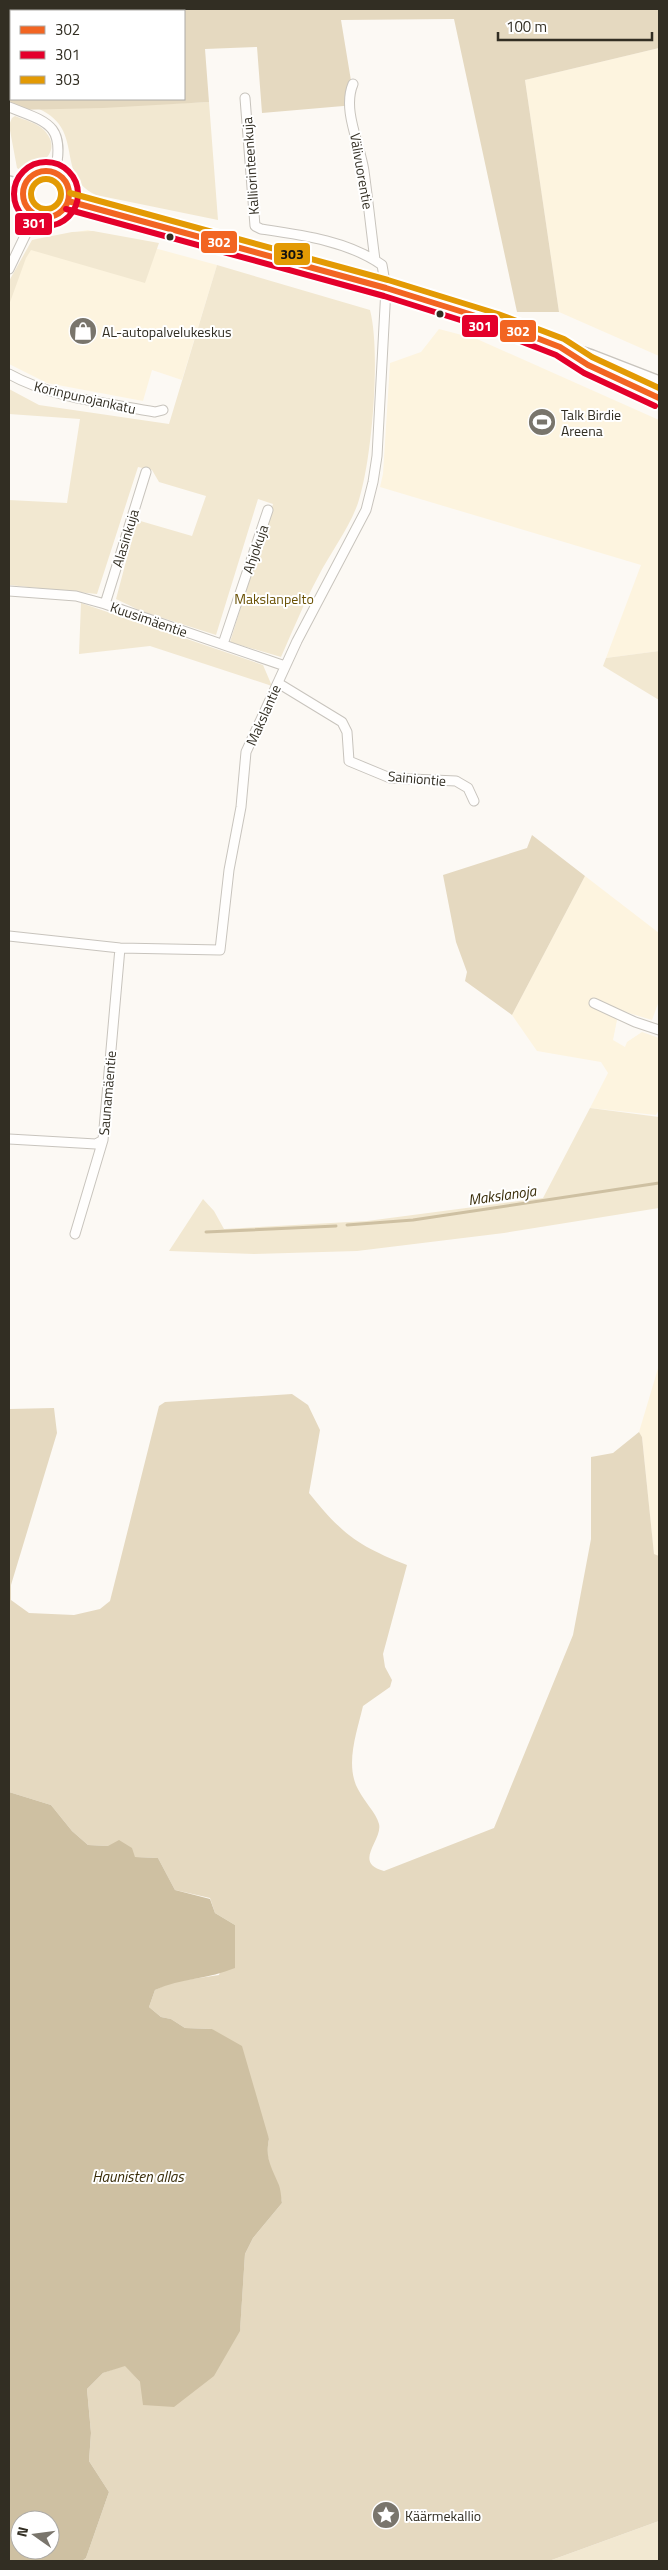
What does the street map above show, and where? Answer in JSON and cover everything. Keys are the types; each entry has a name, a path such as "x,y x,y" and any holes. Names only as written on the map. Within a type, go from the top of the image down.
{"main road":[{"path":"48,171 56,173 66,182 69,188 68,201 65,208 51,217 35,215 23,200 24,186 33,174 48,171"},
{"path":"9,182 24,186"},
{"path":"68,201 386,288 495,322 659,382"},
{"path":"560,347 588,365 659,398"}],"street":[{"name":"Välivuorentie","path":"353,84 350,112 364,169 375,260"},
{"name":"Kalliorinteenkuja","path":"246,98 255,226 261,229 318,238 375,260"},
{"path":"9,107 38,117 51,127 56,135 59,150 56,173"},
{"path":"9,269 35,215"},
{"path":"375,260 382,265 386,288"},
{"name":"Makslantie","path":"9,936 120,948 220,950 229,870 241,807 246,752 278,682 366,510 377,456 386,288"},
{"name":"Korinpunojankatu","path":"9,374 25,383 54,392 155,412 164,410"},
{"name":"Alasinkuja","path":"105,604 146,472"},
{"name":"Ahjokuja","path":"223,644 268,510"},
{"name":"Kuusimäentie","path":"9,591 76,596 105,604 286,666"},
{"name":"Sainiontie","path":"278,682 342,722 348,732 350,761 390,778 456,781 468,788 474,801"},
{"name":"Saunamäentie","path":"75,1234 103,1140 120,948"},
{"path":"594,1003 635,1022 659,1030"},
{"path":"9,1139 96,1144 103,1140"}],"shaded area":[{"path":"659,9 659,48 525,80 559,312 517,312 454,19 341,20 355,105 262,113 257,47 205,49 209,102 103,108 16,110 9,107 10,42 10,100 185,100 185,10 18,10"},
{"path":"659,48 659,356 559,312 525,80"},
{"path":"88,230 217,265 182,380 152,370 143,401 47,383 9,364 9,290 35,239"},
{"path":"439,329 477,339 659,420 659,651 606,658 641,565 380,487 383,474 390,363 421,352"},
{"path":"532,835 585,876 512,1015 465,981 467,972 456,942 443,875 527,848"},
{"path":"585,876 659,933 659,1001 652,1020 619,1010 613,1040 625,1047 627,1042 642,1032 659,1038 659,1110 656,1115 590,1108 608,1073 601,1062 537,1051 512,1015"},
{"path":"659,1365 659,1556 654,1555 642,1437 639,1432"},
{"path":"292,1394 308,1405 320,1430 309,1493 331,1519 352,1537 376,1552 407,1565 383,1654 385,1667 392,1680 390,1687 363,1706 352,1760 352,1771 355,1781 361,1795 379,1824 377,1837 369,1857 370,1863 384,1871 494,1828 573,1635 591,1539 591,1457 613,1453 639,1432 642,1437 654,1554 659,1556 659,2521 549,2561 82,2561 86,2558 109,2492 89,2461 91,2433 87,2389 103,2373 125,2365 140,2382 240,2330 245,2254 253,2238 282,2203 269,2164 269,2139 212,2029 185,2028 171,2019 161,2017 149,2007 155,1990 172,1982 219,1975 235,1925 215,1913 210,1898 175,1890 158,1858 135,1857 108,1846 88,1845 72,1831 51,1805 9,1792 9,1409 54,1408 57,1433 11,1585 11,1600 29,1613 74,1615 100,1609 110,1601 159,1406 165,1402"}],"green space":[{"path":"209,102 218,220 96,195 83,186 76,176 62,128 53,118 39,109"},
{"path":"15,116 31,122 44,130 50,138 52,145 47,157 42,162 28,169 20,170 17,168 9,125"},
{"path":"93,231 159,243 145,283 31,250 26,258 9,305 9,281 32,240 72,232"},
{"name":"Makslanpelto","path":"217,265 370,310 375,352 375,379 371,435 363,485 350,522 313,587 281,657 230,642 273,504 258,499 216,635 141,611 116,599 137,520 192,536 206,496 159,482 152,470 138,467 97,594 9,585 9,500 67,503 80,419 9,414 9,389 39,405 169,424"},
{"path":"81,603 263,665 272,686 150,646 79,654"},
{"path":"659,651 659,700 603,666 606,658"},
{"path":"590,1108 659,1117 659,1208 504,1233 357,1251 254,1254 169,1251 203,1199 214,1211 224,1229 367,1221 543,1198"},
{"path":"659,2521 659,2561 549,2561"}],"water":[{"name":"Haunisten allas","path":"9,1792 51,1805 72,1831 88,1845 108,1846 119,1840 132,1848 135,1857 158,1858 175,1890 210,1899 215,1913 235,1925 235,1968 155,1990 149,2007 161,2017 171,2019 185,2028 212,2029 242,2046 269,2139 268,2157 280,2188 282,2203 253,2238 245,2254 240,2331 214,2376 174,2407 143,2405 140,2382 125,2366 103,2373 87,2389 91,2433 89,2461 109,2492 86,2558 82,2561 9,2561"}],"waterway":[{"name":"Makslanoja","path":"347,1225 413,1220 659,1183"},
{"name":"Makslanoja","path":"206,1232 336,1226"}],"transit line":[{"name":"301","path":"46,162 58,164 69,171 76,182 78,194 76,206 69,217 58,224 46,226 34,224 23,217 16,206 14,194 16,182 23,171 34,164 46,162"},
{"name":"302","path":"51,171 55,172 65,181 68,185 69,194 68,203 59,213 51,217 41,217 33,213 24,203 23,189 27,181 37,172 51,171"},
{"name":"303","path":"46,179 56,184 61,194 56,204 46,209 36,204 31,194 36,184 46,179"},
{"name":"303","path":"70,193 388,280 498,314 564,339 592,357 659,388"},
{"name":"302","path":"68,201 386,288 495,322 560,347 588,365 659,398"},
{"name":"301","path":"66,209 384,296 492,330 556,355 584,373 655,406"}],"place":[{"name":"AL-autopalvelukeskus","path":"83,331"},
{"name":"Talk Birdie Areena","path":"542,422"},
{"name":"Käärmekallio","path":"386,2515"}]}
